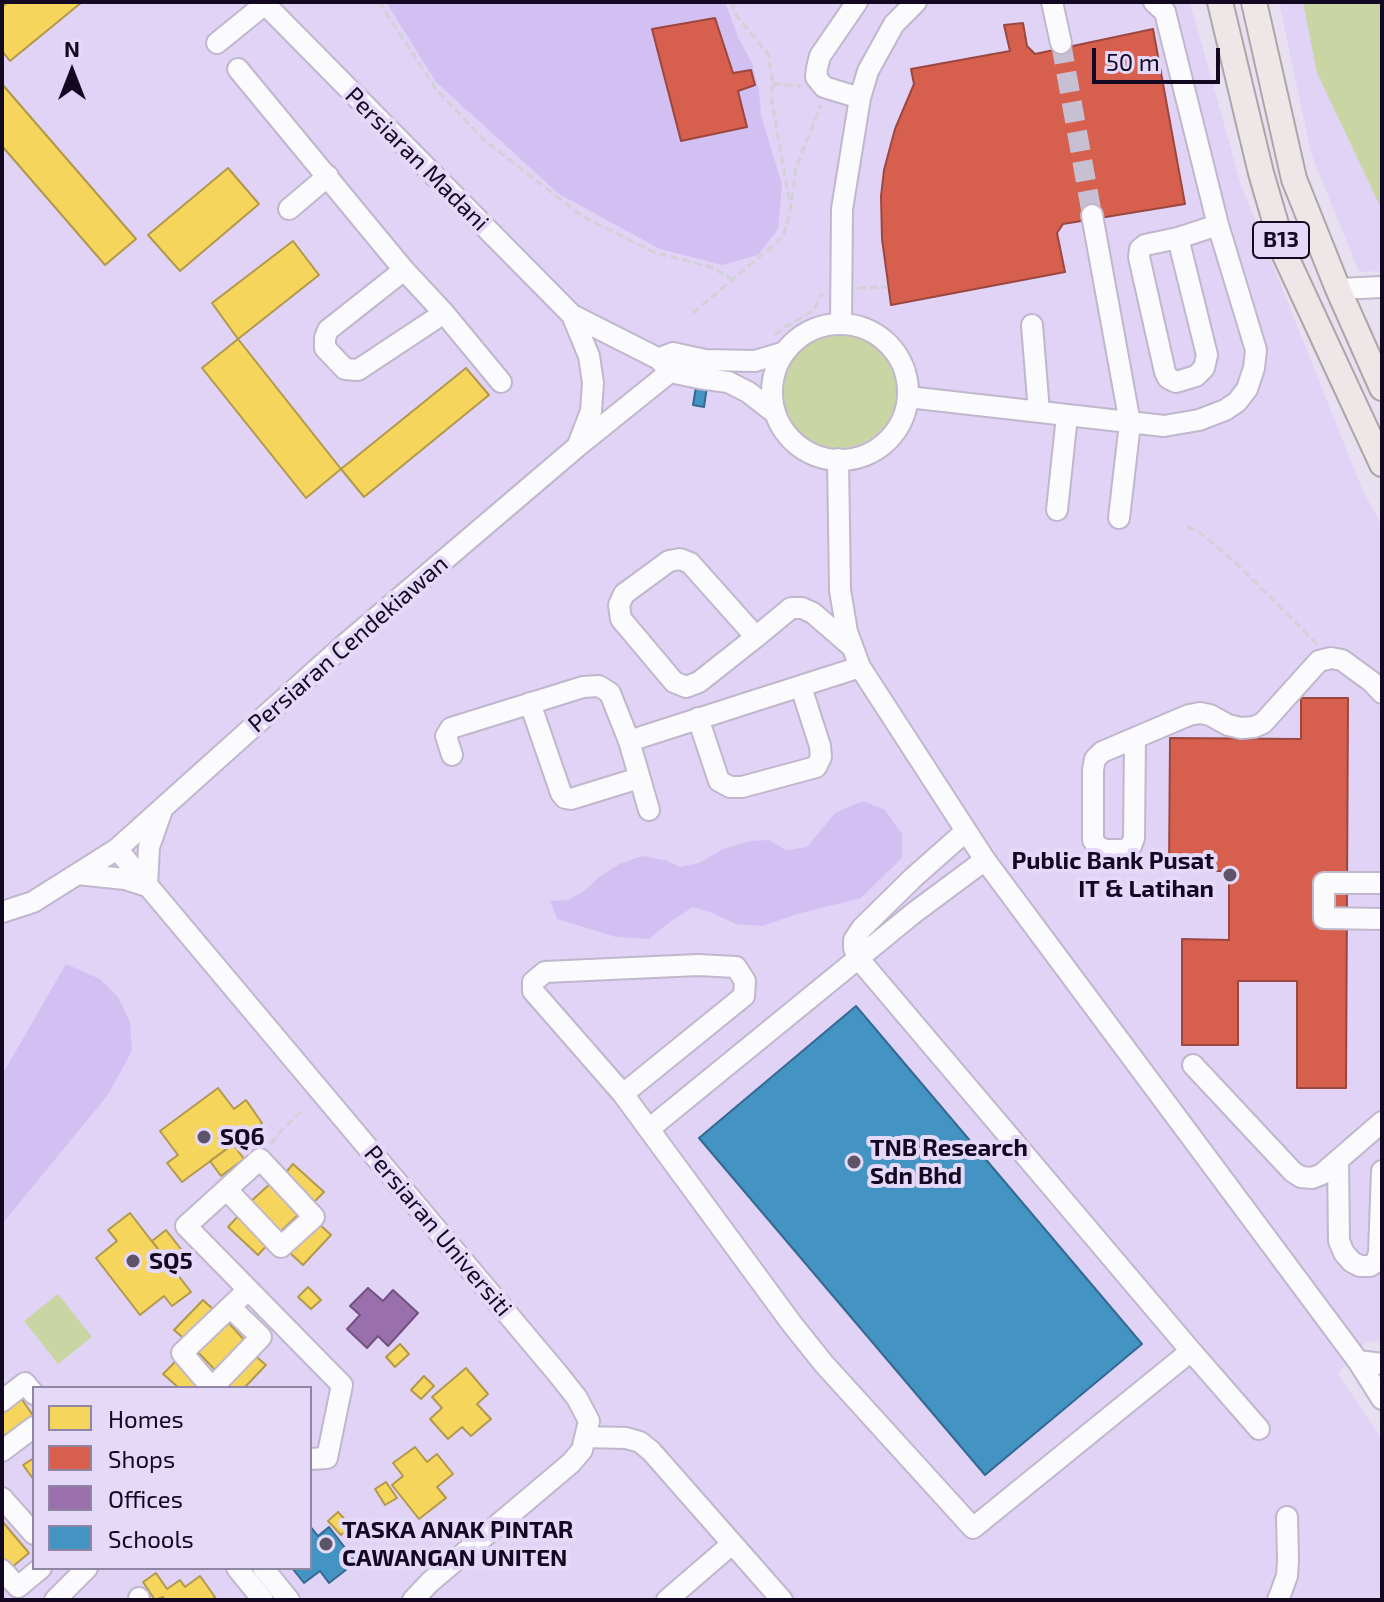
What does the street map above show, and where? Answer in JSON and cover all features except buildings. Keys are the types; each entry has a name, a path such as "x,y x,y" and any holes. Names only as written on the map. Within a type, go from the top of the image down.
{"main road":[{"name":"B13","path":"1220,2 1261,173 1285,255 1382,464"},
{"name":"B13","path":"1254,2 1294,179 1338,289 1381,384"}],"street":[{"path":"857,2 820,56 816,77 824,87 860,98"},
{"path":"841,324 842,209 860,98 868,71 894,24 916,2"},
{"path":"1052,2 1061,43"},
{"path":"908,397 1164,426 1199,420 1225,410 1237,402 1247,389 1256,350 1218,225 1165,12 1154,2"},
{"path":"217,43 264,3"},
{"name":"Persiaran Madani","path":"264,3 572,315"},
{"path":"238,69 501,382"},
{"path":"289,209 328,176"},
{"path":"1092,215 1130,423 1119,518"},
{"path":"1178,238 1207,355 1204,368 1196,376 1176,382 1168,378 1165,372 1139,257 1140,249 1218,225"},
{"path":"404,270 328,330 325,348 345,369 358,370 444,313"},
{"path":"1338,289 1382,287"},
{"path":"572,315 699,378 728,382 748,392 775,413"},
{"path":"572,315 589,356 593,383 591,411 578,446"},
{"path":"667,361 755,361 777,346 828,325 865,329 894,351 905,373 908,397 902,419 890,438 861,456 838,459 803,449 785,432 775,413 772,387 777,346"},
{"path":"1032,325 1039,412"},
{"name":"Persiaran Cendekiawan","path":"2,912 33,902 117,849 342,647 578,446 667,361"},
{"path":"1057,510 1067,416"},
{"path":"838,459 840,590 847,632 860,667 985,860 1358,1361 1382,1399"},
{"path":"756,637 690,563 680,559 669,561 624,594 619,605 621,619 674,682 686,687 699,682 756,637 791,608 802,608 813,613 852,647"},
{"path":"1135,738 1134,838 1131,846 1124,850 1106,850 1098,847 1093,840 1093,770 1095,759 1102,752 1189,715 1200,713 1228,725 1254,727 1263,723 1319,661 1331,658 1342,660 1382,693"},
{"path":"629,741 860,667"},
{"path":"452,755 446,736 451,728 583,687 599,686 610,693 629,741 649,810"},
{"path":"698,718 719,781 730,787 742,787 816,767 821,757 820,746 801,687"},
{"path":"530,703 565,798 571,799 639,778"},
{"path":"77,874 125,879 147,886 149,847 164,806"},
{"path":"966,831 862,928 854,940 858,958 1259,1429"},
{"name":"Persiaran Universiti","path":"117,849 577,1398 589,1421 585,1437"},
{"path":"649,1129 915,912 985,860"},
{"path":"1382,883 1324,883 1324,918 1382,919"},
{"path":"623,1094 744,996 745,981 736,967 698,965 545,972 533,982 533,991 623,1094 824,1364 973,1528 1191,1351"},
{"path":"1193,1065 1301,1177 1312,1178 1322,1174 1382,1122"},
{"path":"1338,1160 1339,1241 1344,1253 1360,1266 1370,1266 1376,1262 1379,1253 1382,1171"},
{"path":"227,1190 186,1226 342,1385 327,1458 312,1459"},
{"path":"230,1307 248,1290"},
{"path":"1358,1361 1382,1364"},
{"path":"2,1401 25,1383 32,1392"},
{"path":"2,1451 32,1428"},
{"path":"413,1600 430,1582 571,1463 582,1450 585,1437 626,1438 640,1442 651,1451 782,1600"},
{"path":"2,1498 32,1532"},
{"path":"1278,1600 1287,1576 1287,1517"},
{"path":"667,1600 732,1544"},
{"path":"2,1570 18,1587 39,1570"},
{"path":"55,1600 85,1570"},
{"path":"239,1570 263,1600"},
{"path":"265,1570 289,1600"}],"path":[{"path":"379,2 436,89 496,150 582,216 653,252 711,267 732,279"},
{"path":"731,2 737,16 768,54 773,84 771,97 791,207"},
{"path":"693,313 783,237 796,168 827,88"},
{"path":"777,346 785,327 813,311 825,289 886,287"},
{"path":"1187,527 1198,531 1246,572 1331,658"},
{"path":"282,1130 301,1112"}],"shaded area":[{"path":"2,2 1190,2 1241,185 1363,491 1382,526 1382,1340 1365,1343 1338,1374 1382,1439 1382,1600 2,1600"},
{"path":"386,2 725,2 752,63 761,116 782,184 778,229 758,255 722,265 660,249 559,194 436,82"},
{"path":"1279,2 1382,2 1382,271 1359,272 1311,153"},
{"path":"863,801 885,810 902,834 902,858 861,898 763,926 736,924 693,907 649,939 616,937 557,919 550,901 568,900 619,864 642,856 665,860 680,867 699,863 723,849 749,841 769,840 786,850 807,847 835,813"},
{"path":"66,964 100,979 118,997 130,1022 132,1051 107,1096 2,1224 2,1075"}],"green space":[{"path":"1303,2 1382,2 1382,210 1317,73"},
{"path":"839,332 861,337 880,349 892,368 897,390 892,412 880,431 861,443 839,448 817,443 798,431 786,412 781,390 786,368 798,349 817,337"},
{"path":"58,1294 92,1337 58,1364 24,1321"}],"tunnel":[{"path":"1061,43 1092,215"}],"place":[{"name":"Public Bank Pusat IT & Latihan","path":"1230,875"},
{"name":"SQ6","path":"204,1137"},
{"name":"TNB Research Sdn Bhd","path":"854,1162"},
{"name":"SQ5","path":"133,1261"},
{"name":"TASKA ANAK PINTAR CAWANGAN UNITEN","path":"326,1544"}]}
